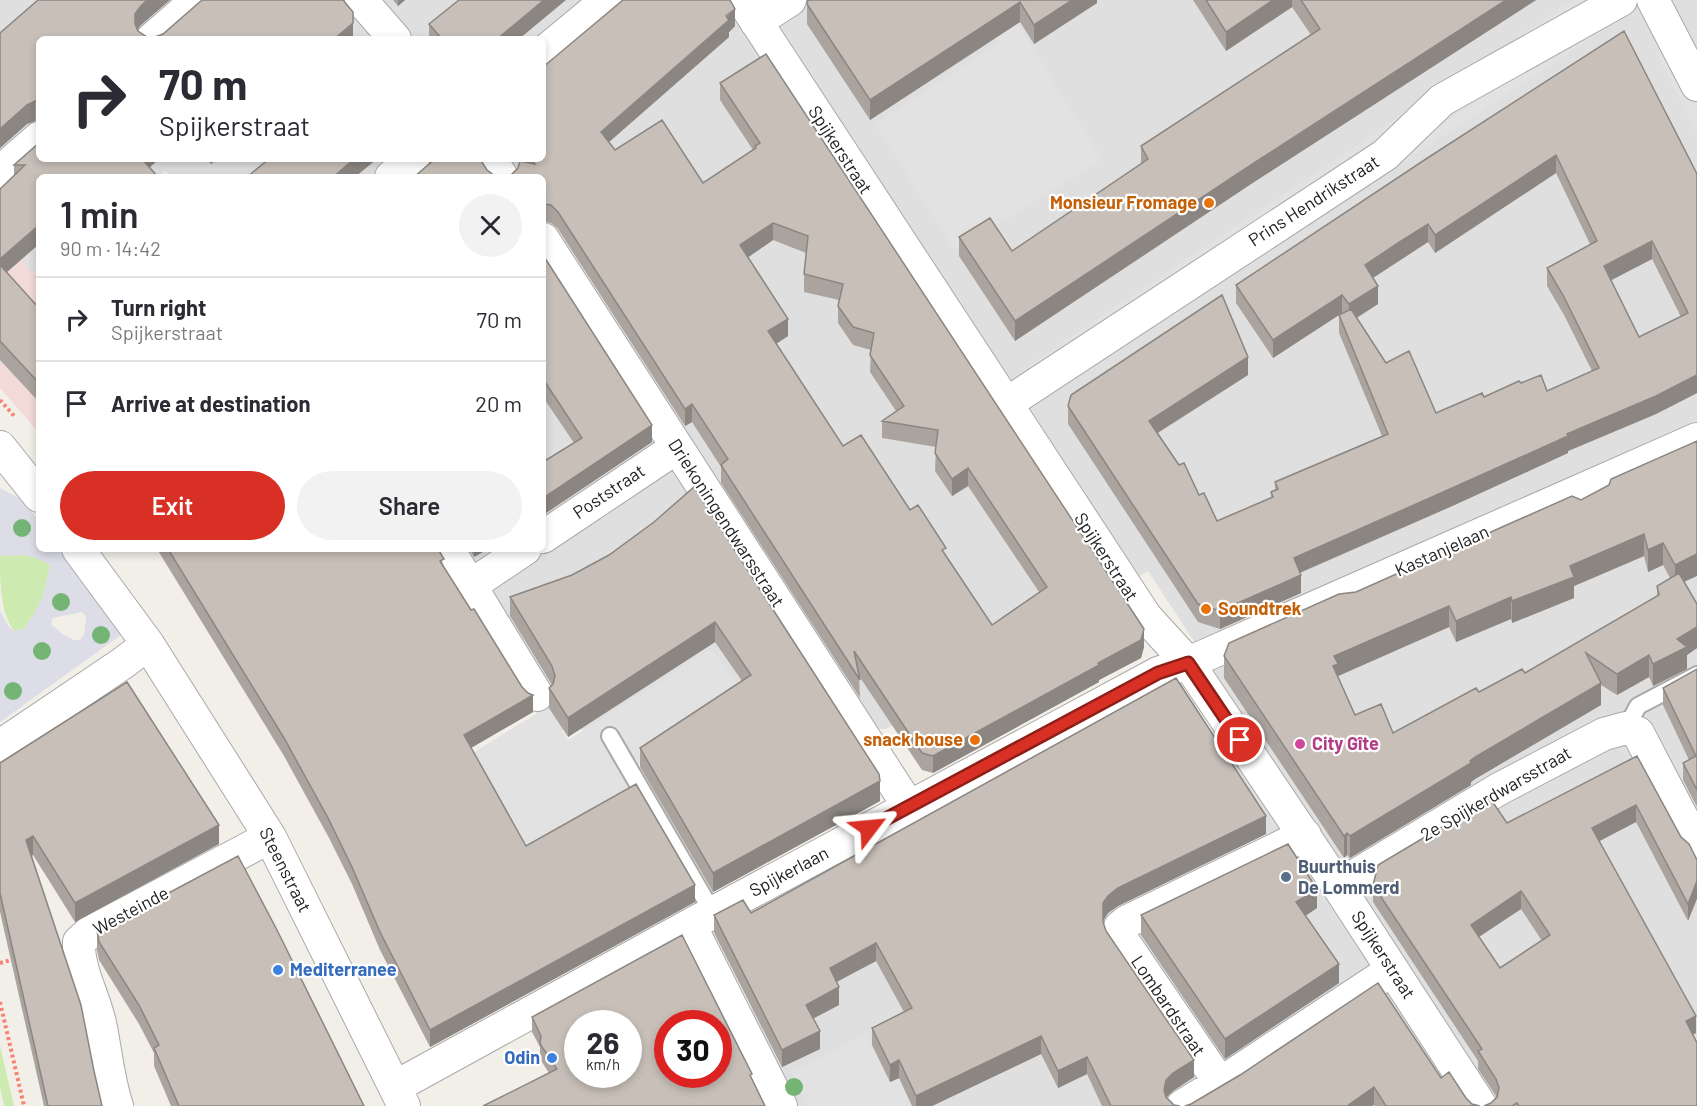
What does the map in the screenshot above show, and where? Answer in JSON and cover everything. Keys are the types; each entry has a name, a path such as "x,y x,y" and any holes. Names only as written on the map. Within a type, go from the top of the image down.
{"street":[{"path":"155,36 197,0"},
{"path":"361,0 392,36"},
{"path":"546,51 607,0"},
{"path":"749,11 790,0"},
{"name":"Prins Hendrikstraat","path":"1006,404 1385,155 1442,100 1621,0"},
{"path":"1653,0 1697,85"},
{"name":"Spijkerstraat","path":"749,11 1146,617 1188,663 1305,835 1481,1106"},
{"path":"0,172 36,141"},
{"path":"395,174 409,162"},
{"name":"Driekoningendwarsstraat","path":"546,244 675,448 909,807"},
{"name":"Kastanjelaan","path":"1188,663 1697,439"},
{"path":"0,447 36,485"},
{"name":"Poststraat","path":"546,535 675,448"},
{"path":"0,470 36,485"},
{"name":"Steenstraat","path":"80,552 148,644 270,837 399,1097"},
{"path":"450,552 537,695"},
{"path":"470,586 521,552"},
{"path":"0,746 148,644"},
{"name":"Spijkerlaan","path":"399,1097 701,919 1158,673 1188,663"},
{"path":"1626,728 1638,732 1697,846"},
{"name":"2e Spijkerdwarsstraat","path":"1338,886 1499,789 1604,734 1626,728"},
{"name":"Lombardstraat","path":"1221,1083 1121,938 1120,927 1126,922 1305,835"},
{"name":"Westeinde","path":"117,1106 112,1091 100,1021 79,956 79,942 89,933 270,837"},
{"path":"701,919 781,1106"},
{"path":"1182,1106 1221,1083 1392,970"}],"lane":[{"path":"1626,728 1638,706 1697,675"},
{"path":"610,736 701,919"}],"path":[{"path":"0,963 11,960"},
{"path":"0,1002 24,1106"}],"shaded area":[{"path":"0,0 1697,0 1697,1106 647,1106 659,1088 732,1088 732,1021 1247,722 1148,571 886,729 547,730 435,552 546,552 546,174 168,174 166,171 162,174 36,174 36,270 32,273 0,231"},
{"path":"973,0 1002,0 1102,159 955,251 875,124 999,43"},
{"path":"1573,0 1587,0 1589,3 1034,373 1028,366"},
{"path":"1600,20 1606,28 1051,395 1043,388"},
{"path":"1665,46 1697,109 1697,133 1656,52"},
{"path":"0,231 32,273 36,270 36,430 0,388"},
{"path":"0,488 23,500 36,518 36,552 60,552 121,635 0,722 0,611 9,627 15,631 24,629 43,596 50,565 26,555 0,556","holes":["82,612 86,617 84,635 80,640 74,640 61,633 51,624 53,618"]},
{"path":"712,649 746,695 637,765 650,789 529,856 473,753 547,707 568,740"},
{"path":"866,1034 889,1082 899,1078 912,1106 808,1106 791,1072"}],"green space":[{"path":"16,554 34,557 50,565 48,582 38,607 24,629 15,631 6,616 4,607 0,556"},
{"path":"0,1046 14,1106 4,1106 0,1087"}],"building":[{"path":"38,0 147,0 135,14 138,31 146,36 36,36 36,101 27,105 0,129 0,33"},
{"path":"202,0 343,0 353,12 353,23 338,36 158,36 163,34"},
{"path":"459,0 544,0 501,36 439,36 429,24"},
{"path":"623,0 730,0 735,9 726,16 729,20 601,132 615,150 662,120 703,183 760,143 720,83 766,54 1144,629 1141,640 933,756 922,753 854,651 860,680 721,465 728,459 692,404 685,409 558,212 551,205 546,204 546,174 512,174 518,168 520,162 535,164 533,162 546,162 546,64","holes":["773,223 808,236 804,274 843,284 838,306 853,327 874,333 870,355 904,406 882,421 938,430 935,453 952,479 968,468 1047,587 992,625 942,550 946,548 918,505 910,510 861,435 843,446 768,331 788,319 740,245"]},
{"path":"808,0 1072,0 1034,25 1020,2 870,100 807,4"},
{"path":"1206,0 1273,0 1226,32"},
{"path":"1301,0 1506,0 1015,321 959,237 990,218 1012,251 1148,159 1141,146 1320,29"},
{"path":"1624,31 1697,174 1697,375 1656,396 1567,434 1568,436 1294,558 1301,575 1220,611 1198,604 1068,406 1071,395 1222,295 1248,357 1149,421 1179,465 1184,463 1199,495 1204,493 1217,521 1273,497 1271,492 1278,489 1275,482 1388,434 1339,315 1351,309 1386,363 1409,351 1436,413 1482,393 1484,397 1519,381 1521,383 1541,375 1547,391 1599,368 1547,268 1597,241 1556,155 1435,235 1428,224 1398,243 1365,265 1378,286 1349,304 1342,295 1273,340 1236,285","holes":["1652,241 1688,313 1639,337 1604,266"]},
{"path":"36,146 36,162 145,162 155,174 36,174 36,228 0,259 0,189 25,165 14,165"},
{"path":"265,162 350,162 336,174 251,174"},
{"path":"432,162 482,162 492,174 418,174"},
{"path":"546,260 652,425 546,496 546,460 582,438 546,384"},
{"path":"0,265 36,305 36,380 0,341"},
{"path":"1697,441 1697,554 1675,565 1663,543 1648,550 1644,534 1570,566 1574,577 1512,601 1511,597 1456,621 1449,606 1334,656 1338,664 1333,666 1355,715 1381,704 1393,733 1476,688 1479,692 1522,669 1525,673 1659,595 1657,586 1679,573 1697,604 1697,627 1677,639 1687,647 1653,664 1649,655 1617,674 1586,653 1601,683 1475,757 1470,761 1471,763 1350,836 1347,833 1344,836 1224,656 1229,643 1339,594 1356,592 1572,496 1581,500 1609,485 1611,479"},
{"path":"694,487 879,774 880,781 713,873 640,748 751,675 715,622 568,718 549,688 555,676 552,666 510,597 572,575 609,555 654,522"},
{"path":"170,552 440,552 444,559 440,561 471,610 474,609 522,687 533,695 464,735 526,846 636,784 695,885 430,1030 380,932 328,818 284,738"},
{"path":"1697,669 1697,790 1683,763 1696,756 1663,688"},
{"path":"1176,678 1266,816 1118,888 1103,903 1103,922 1106,931 1194,1060 1166,1080 1164,1090 1166,1097 1174,1105 1180,1106 1111,1106 1087,1057 1058,1071 1041,1036 916,1096 899,1060 890,1065 872,1028 912,1008 876,943 830,968 839,987 806,1005 820,1031 782,1050 714,915 743,900 751,913"},
{"path":"127,682 219,825 75,903 33,836 26,840 81,1005 102,1106 48,1106 0,893 0,763"},
{"path":"1637,756 1681,837 1689,844 1697,860 1697,881 1688,904 1636,805 1592,828 1696,1016 1686,1021 1697,1043 1697,1106 1519,1106 1517,1103 1512,1106 1484,1106 1497,1097 1499,1088 1496,1079 1478,1051 1482,1049 1373,885 1378,865 1490,798 1507,823","holes":["1521,891 1550,935 1500,968 1471,925"]},
{"path":"1288,844 1317,889 1296,902 1339,964 1225,1039 1141,915"},
{"path":"238,856 364,1106 179,1106 154,1048 159,1045 139,1005 99,942 97,931"},
{"path":"682,935 720,1010 654,1010 654,1088 732,1088 732,1034 765,1106 483,1106 557,1069 540,1044 541,1036 532,1017"},
{"path":"1378,983 1441,1078 1449,1072 1466,1098 1472,1104 1480,1106 1386,1106 1374,1087 1347,1106 1185,1106 1240,1075"}],"place":[{"name":"Monsieur Fromage","path":"1209,203"},
{"name":"Soundtrek","path":"1206,609"},
{"name":"snack house","path":"975,740"},
{"name":"City Gîte","path":"1300,744"},
{"name":"Buurthuis De Lommerd","path":"1286,877"},
{"name":"Mediterranee","path":"278,970"},
{"name":"Odin","path":"552,1058"}],"route":[{"path":"869,828 1158,673 1188,663 1240,740"}]}
